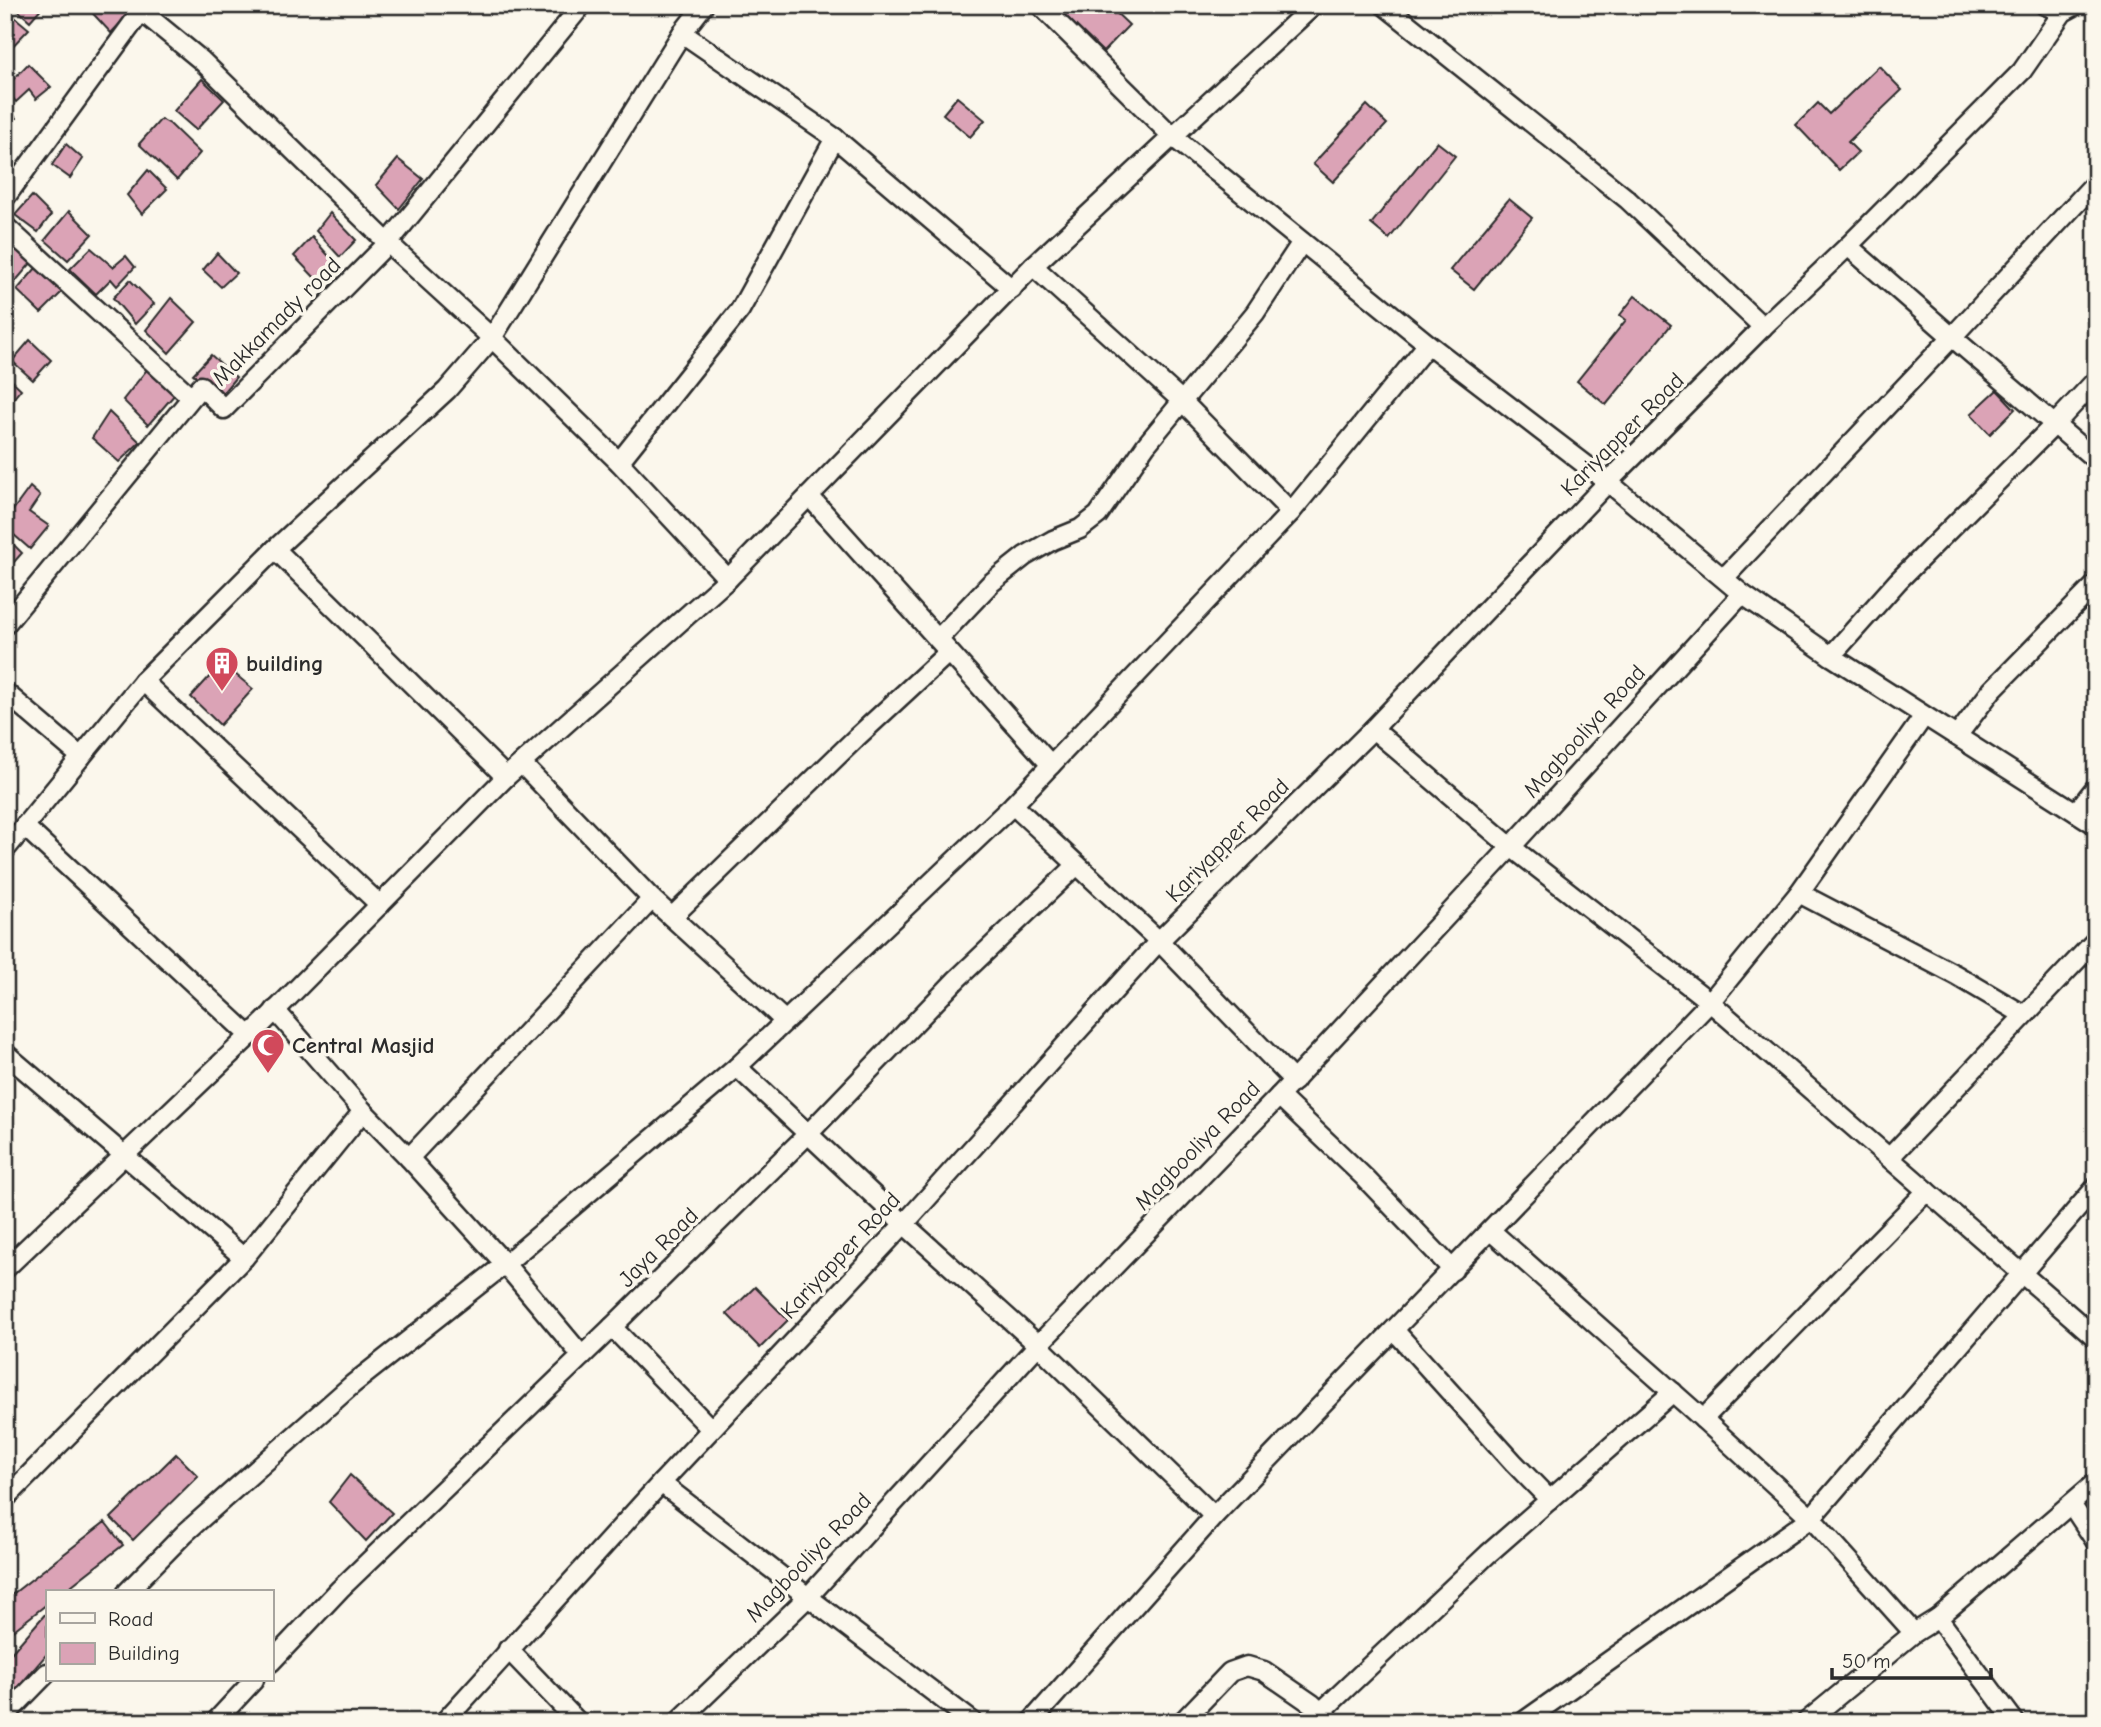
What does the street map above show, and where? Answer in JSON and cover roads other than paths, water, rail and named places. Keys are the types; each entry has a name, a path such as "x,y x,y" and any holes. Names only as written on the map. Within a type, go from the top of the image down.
{"street":[{"name":"Makkamady road","path":"5,625 201,386 224,410 388,243 582,5"},
{"path":"5,850 143,681 275,549 447,390 492,338 682,33 704,5"},
{"path":"1040,5 1172,136 1428,344 1608,482 1742,594 1831,656 2096,825"},
{"path":"5,1269 250,1036 506,777 728,579 1032,266 1314,5"},
{"path":"1384,5 1627,199 1763,327"},
{"path":"2045,5 2070,9"},
{"path":"5,198 141,7 201,60 388,243 492,338 620,462 728,579"},
{"name":"Kariyapper Road","path":"444,1722 661,1483 904,1224 1159,941 1373,729 1608,482 2021,71 2070,9"},
{"path":"682,33 835,138 1012,289"},
{"path":"620,462 740,310 835,138"},
{"path":"1724,579 2096,182"},
{"path":"5,226 191,397"},
{"path":"673,917 856,738 944,646 961,613 991,583 1025,556 1080,529 1098,515 1146,445 1255,313 1302,242"},
{"path":"1848,246 2096,460"},
{"path":"1032,266 1183,402 1291,512"},
{"path":"129,1590 185,1533 352,1384 505,1264 737,1067 1013,804 1291,512 1428,344"},
{"path":"1831,656 1898,581 2096,380"},
{"path":"809,496 1051,765"},
{"path":"275,549 506,777"},
{"path":"1956,736 1992,690 2096,584"},
{"name":"Magbooliya Road","path":"678,1722 808,1597 1038,1345 1294,1081 1742,594"},
{"path":"143,681 380,905"},
{"path":"5,692 80,757"},
{"path":"1031,1722 1214,1517 1710,1002 1799,893 1923,716"},
{"path":"1373,729 1511,847 1710,1002 2096,1338"},
{"path":"522,764 652,899 785,1021"},
{"path":"2076,812 2096,787"},
{"path":"1013,804 1159,941 1294,1081"},
{"path":"24,825 250,1036"},
{"name":"Jaya Road","path":"273,1660 340,1589 612,1327 808,1134 957,979 1077,865"},
{"path":"1799,893 1956,975 2024,1015"},
{"path":"409,1158 652,899"},
{"path":"1889,1157 2096,940"},
{"path":"275,1010 363,1111 505,1264 582,1356"},
{"path":"5,1053 244,1258"},
{"path":"737,1067 1038,1345 1214,1517"},
{"path":"1279,1096 1364,1177 1453,1270"},
{"path":"5,1499 244,1258 363,1111"},
{"path":"1523,1722 1811,1518 2096,1188"},
{"path":"1703,1419 1927,1191"},
{"path":"1491,1231 1811,1518 1914,1633"},
{"path":"612,1327 711,1429"},
{"path":"1394,1330 1550,1500"},
{"path":"1182,1722 1230,1672 1247,1666 1264,1671 1326,1717 1488,1554 1673,1392"},
{"path":"1806,1722 1914,1633 1938,1618 2096,1482"},
{"path":"661,1483 973,1722"},
{"path":"2071,1504 2096,1542"},
{"path":"1938,1618 2015,1722"},
{"path":"508,1649 578,1722"},
{"path":"5,1716 46,1674"},
{"path":"215,1722 252,1682"}],"place":[{"name":"building","path":"222,693"},
{"name":"Central Masjid","path":"268,1075"}]}
